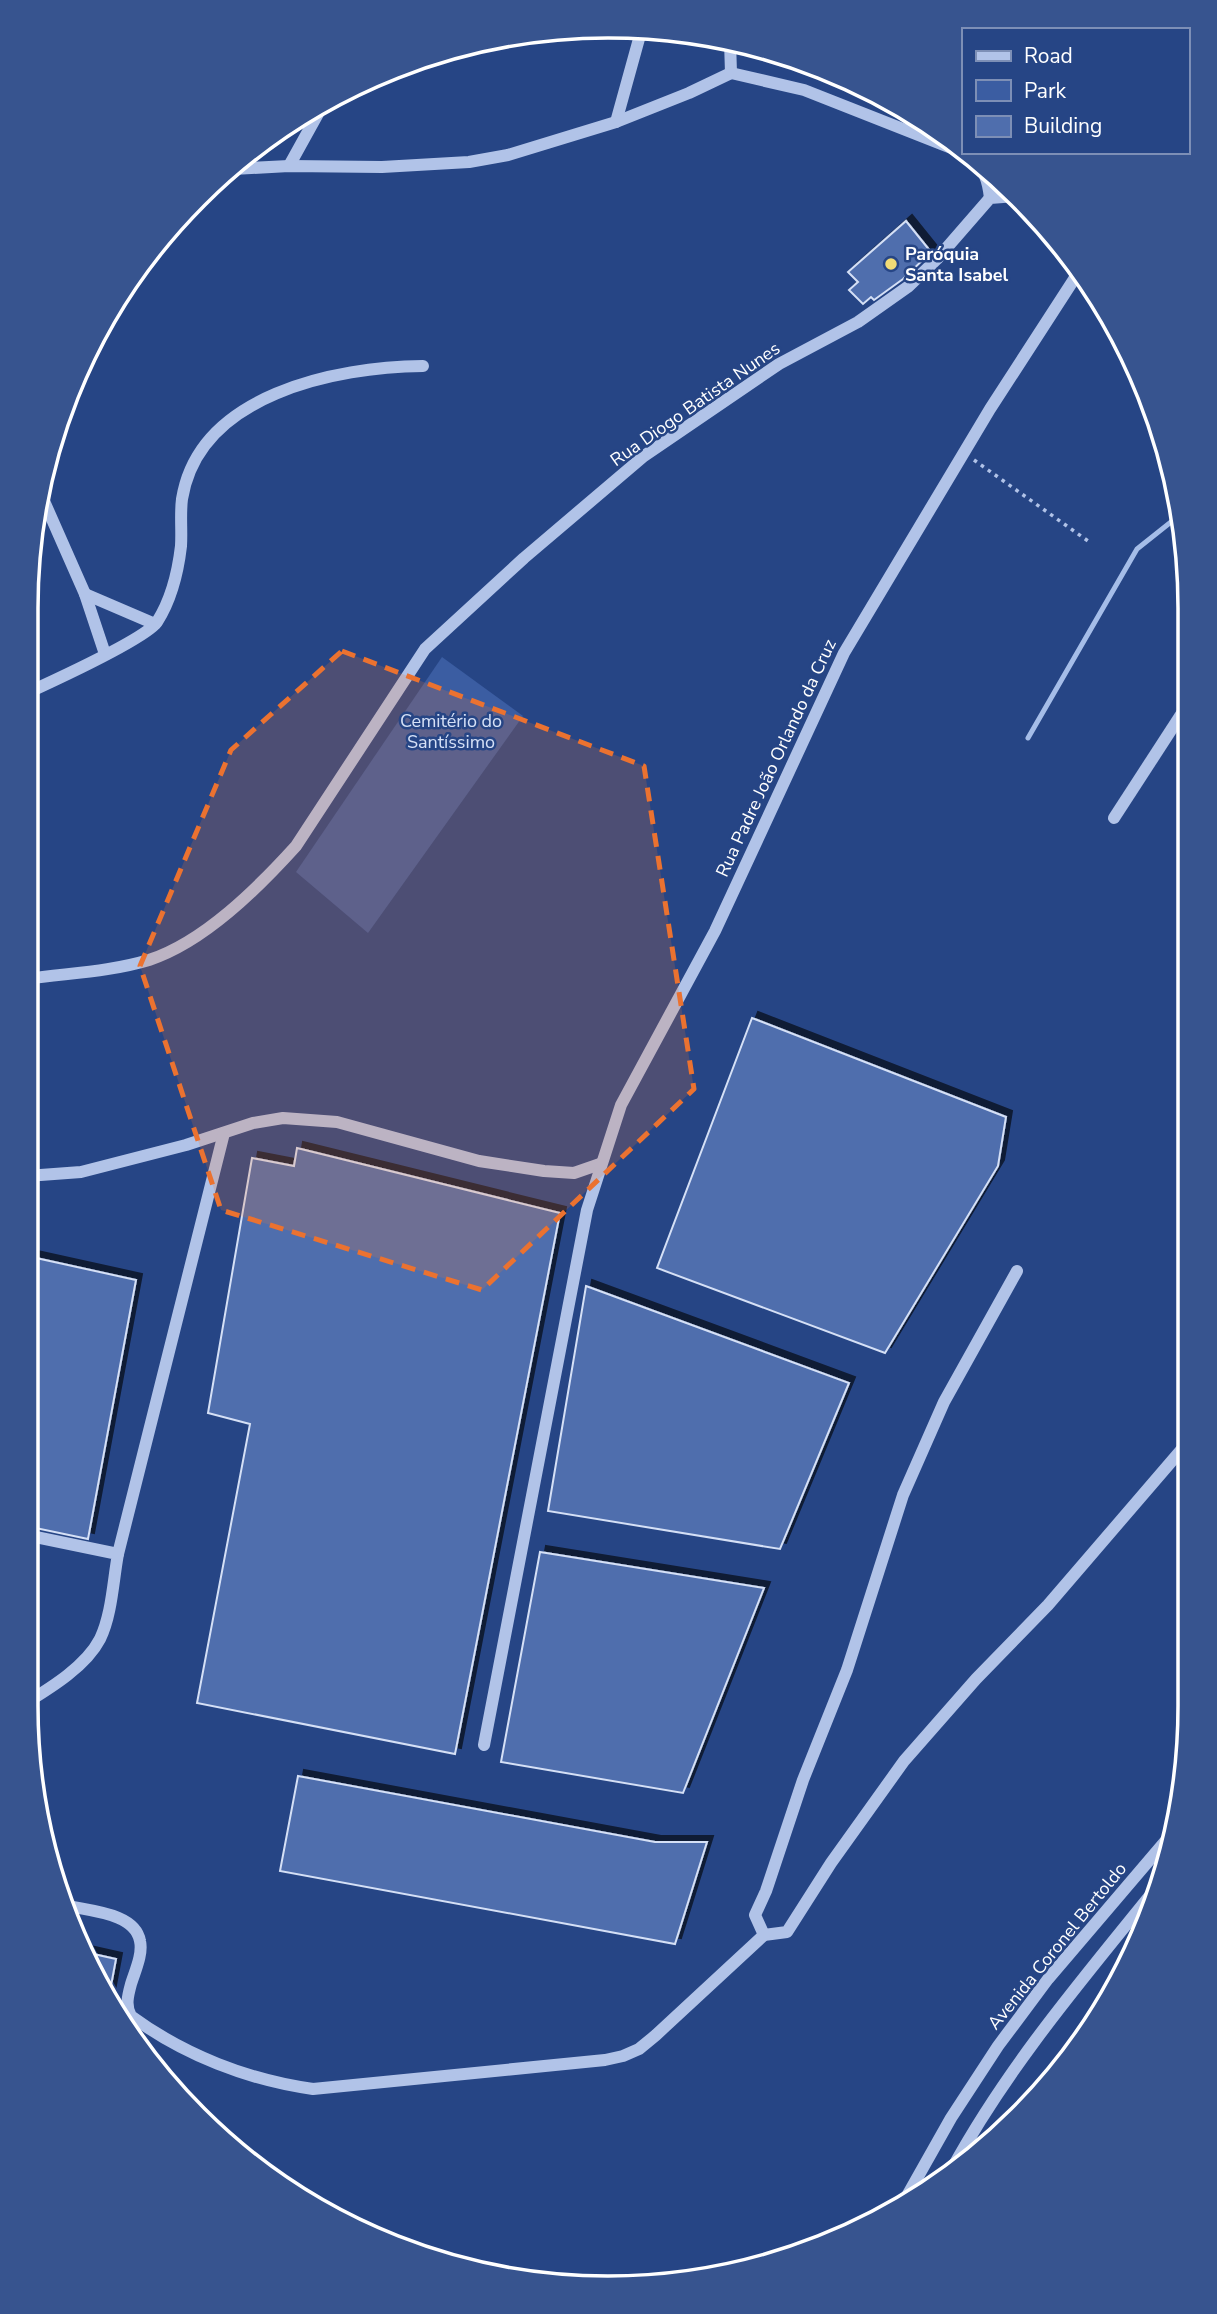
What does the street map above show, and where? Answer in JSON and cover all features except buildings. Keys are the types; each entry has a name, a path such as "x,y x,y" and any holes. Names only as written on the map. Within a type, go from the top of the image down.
{"street":[{"path":"616,122 639,40"},
{"path":"730,52 731,73"},
{"path":"249,167 382,167 469,162 508,155 616,122 731,73 804,90 935,142"},
{"path":"289,166 315,121"},
{"path":"988,183 990,198 1003,197"},
{"name":"Rua Diogo Batista Nunes","path":"38,978 111,969 150,959 179,946 207,928 275,869 296,846 425,649 524,558 644,456 779,364 858,322 909,286 990,198"},
{"name":"Rua Padre João Orlando da Cruz","path":"484,1745 587,1210 621,1105 715,931 824,691 844,653 964,453 1074,280"},
{"path":"38,688 105,654 155,624 169,597 176,575 181,547 182,499 188,477 202,450 217,432 238,414 292,387 353,371 383,366 423,366"},
{"path":"47,508 85,594 105,654"},
{"path":"85,594 155,624"},
{"path":"1114,818 1178,720"},
{"path":"38,1175 81,1172 186,1145 253,1123 283,1118 337,1122 492,1163 544,1171 574,1173 600,1164"},
{"path":"38,1696 83,1661 100,1639 118,1554 223,1133"},
{"path":"764,1935 755,1916 803,1780 847,1670 902,1495 944,1402 1017,1271"},
{"path":"137,2025 199,2057 283,2085 313,2089 605,2060 639,2049 764,1935 787,1932 831,1863 904,1761 976,1679 1048,1605 1178,1454"},
{"path":"38,1537 118,1554"},
{"name":"Avenida Coronel Bertoldo","path":"912,2188 950,2118 998,2046 1048,1979 1160,1847"},
{"path":"962,2152 1031,2043 1142,1906"},
{"path":"76,1908 120,1918 130,1923 137,1931 141,1950 128,2010"}],"path":[{"path":"964,453 1088,541"}],"highlighted area":[{"path":"342,651 644,766 694,1089 482,1290 221,1210 140,966 231,750"}],"green space":[{"name":"Cemitério do Santíssimo","path":"442,657 523,716 368,933 296,872"}],"waterway":[{"path":"1028,738 1137,549 1172,521"}],"place":[{"name":"Paróquia Santa Isabel","path":"891,264"}]}
